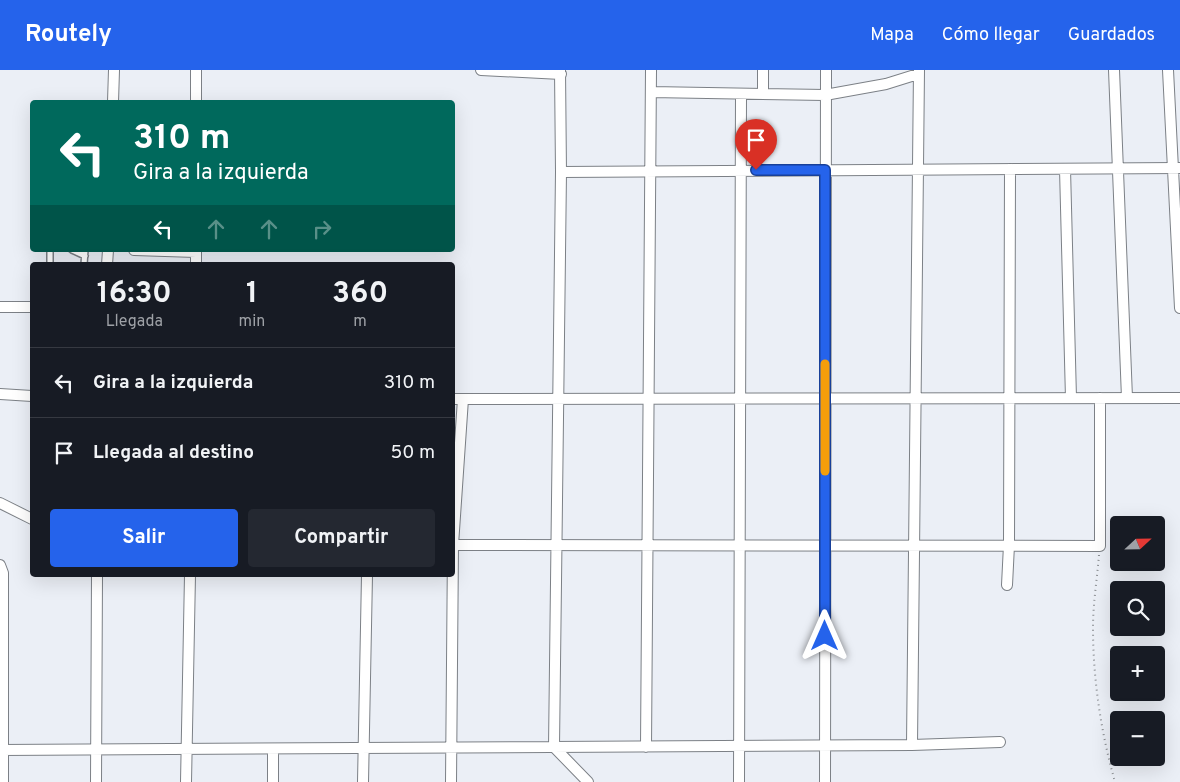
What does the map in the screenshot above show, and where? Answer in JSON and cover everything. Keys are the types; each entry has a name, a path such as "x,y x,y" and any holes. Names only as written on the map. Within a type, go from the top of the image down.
{"street":[{"path":"113,100 114,70"},
{"path":"196,70 196,100"},
{"path":"481,70 560,72 561,172 554,747 588,782"},
{"path":"646,747 651,70"},
{"path":"763,70 763,94"},
{"path":"825,782 826,70"},
{"path":"1114,70 1127,398"},
{"path":"1168,70 1177,168 1180,308"},
{"path":"651,92 825,95 886,84 918,72 912,745"},
{"path":"739,782 740,94"},
{"path":"561,172 1177,168"},
{"path":"1006,585 1009,545 1010,169"},
{"path":"1065,169 1070,398"},
{"path":"0,307 30,307"},
{"path":"0,394 30,396"},
{"path":"455,545 1100,546 1100,398"},
{"path":"455,399 1180,398"},
{"path":"455,518 464,399"},
{"path":"0,503 30,518"},
{"path":"0,565 3,573 3,782"},
{"path":"96,782 97,577"},
{"path":"186,782 190,577"},
{"path":"362,782 367,577"},
{"path":"451,782 453,577"},
{"path":"2,750 825,746 1000,742"},
{"path":"273,749 273,782"}],"path":[{"path":"1100,546 1093,627 1098,694 1107,753 1115,782"}],"slow traffic":[{"path":"825,364 825,471"}],"route":[{"path":"756,170 825,170 825,636"}]}
